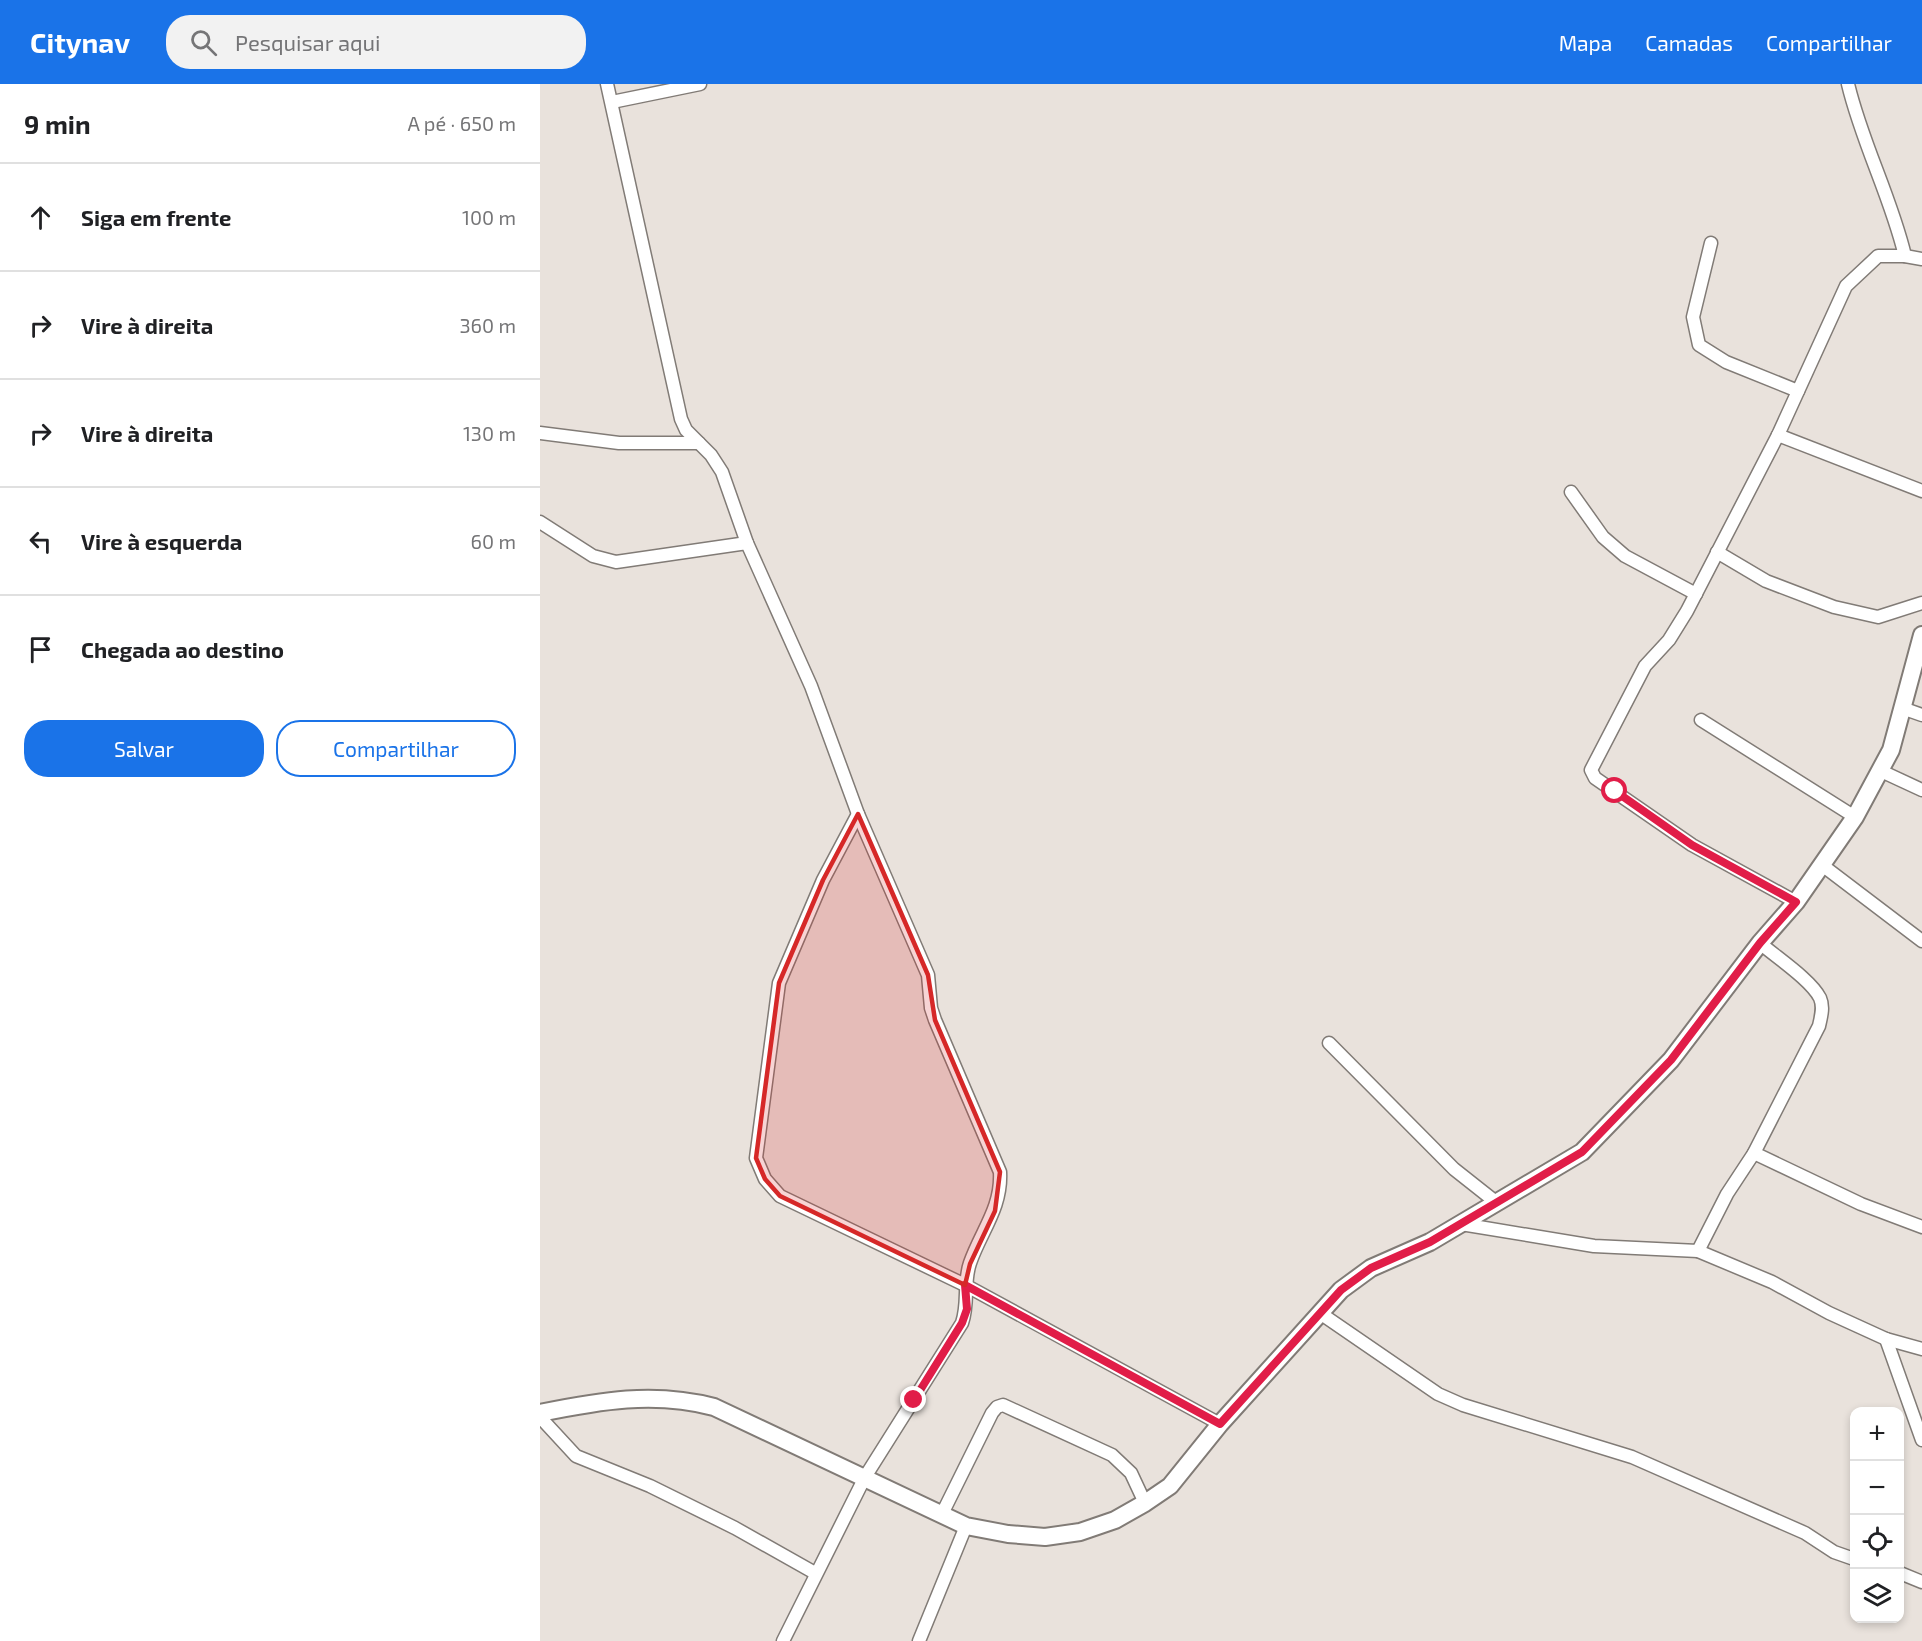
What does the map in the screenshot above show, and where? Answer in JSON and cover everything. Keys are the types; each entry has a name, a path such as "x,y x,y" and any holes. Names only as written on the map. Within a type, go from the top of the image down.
{"street":[{"path":"607,84 679,411 686,430 722,472 747,543 811,686 858,814 928,975 931,1008 935,1020 1000,1172 1001,1186 995,1211 969,1264 965,1285 967,1309 962,1323 865,1476 783,1641"},
{"path":"612,102 700,84"},
{"path":"1848,84 1856,119 1896,220 1905,256"},
{"path":"1711,243 1692,317 1699,345 1705,351 1726,362 1798,391"},
{"path":"1796,902 1692,845 1595,778 1591,770 1645,666 1669,640 1696,594 1778,435 1846,286 1878,256 1905,256 1922,259"},
{"path":"540,433 619,443 699,443"},
{"path":"1778,435 1922,491"},
{"path":"1571,492 1603,537 1625,556 1696,594"},
{"path":"540,522 593,556 616,562 747,543"},
{"path":"1717,552 1766,581 1834,607 1878,617 1922,603"},
{"path":"815,1573 735,1528 650,1486 576,1456 540,1415 603,1400 656,1397 686,1400 714,1407 865,1476 966,1526 1008,1534 1045,1537 1069,1534 1114,1520 1145,1503 1170,1486 1220,1424 1341,1290 1371,1268 1430,1242 1582,1152 1671,1060 1760,943 1796,902 1855,817 1891,750 1922,635"},
{"path":"1902,708 1922,715"},
{"path":"1701,720 1855,817"},
{"path":"1881,771 1922,790"},
{"path":"858,814 823,880 779,983 756,1158 765,1179 780,1196 965,1285 1220,1424"},
{"path":"1822,865 1922,941"},
{"path":"1698,1251 1727,1194 1754,1153 1819,1026 1822,1015 1822,1005 1814,990 1760,943"},
{"path":"1329,1043 1454,1169 1497,1203"},
{"path":"1754,1153 1861,1204 1922,1227"},
{"path":"1461,1224 1594,1246 1698,1251 1772,1282 1886,1339 1922,1349"},
{"path":"1320,1313 1438,1394 1455,1402 1484,1414 1632,1458 1805,1533 1834,1552 1850,1557"},
{"path":"1886,1339 1922,1440"},
{"path":"942,1514 992,1413 997,1407 1003,1406 1112,1455 1131,1473 1145,1503"},
{"path":"919,1641 966,1526"},
{"path":"1904,1575 1922,1582"}],"highlighted area":[{"path":"858,814 928,975 935,1020 1000,1172 995,1211 970,1264 965,1285 780,1196 765,1179 756,1158 779,983 823,880"}],"route":[{"path":"914,1400 962,1323 967,1309 965,1285 1220,1424 1341,1290 1371,1268 1397,1254 1430,1242 1582,1152 1671,1060 1760,943 1796,902 1692,845 1615,791"}]}
